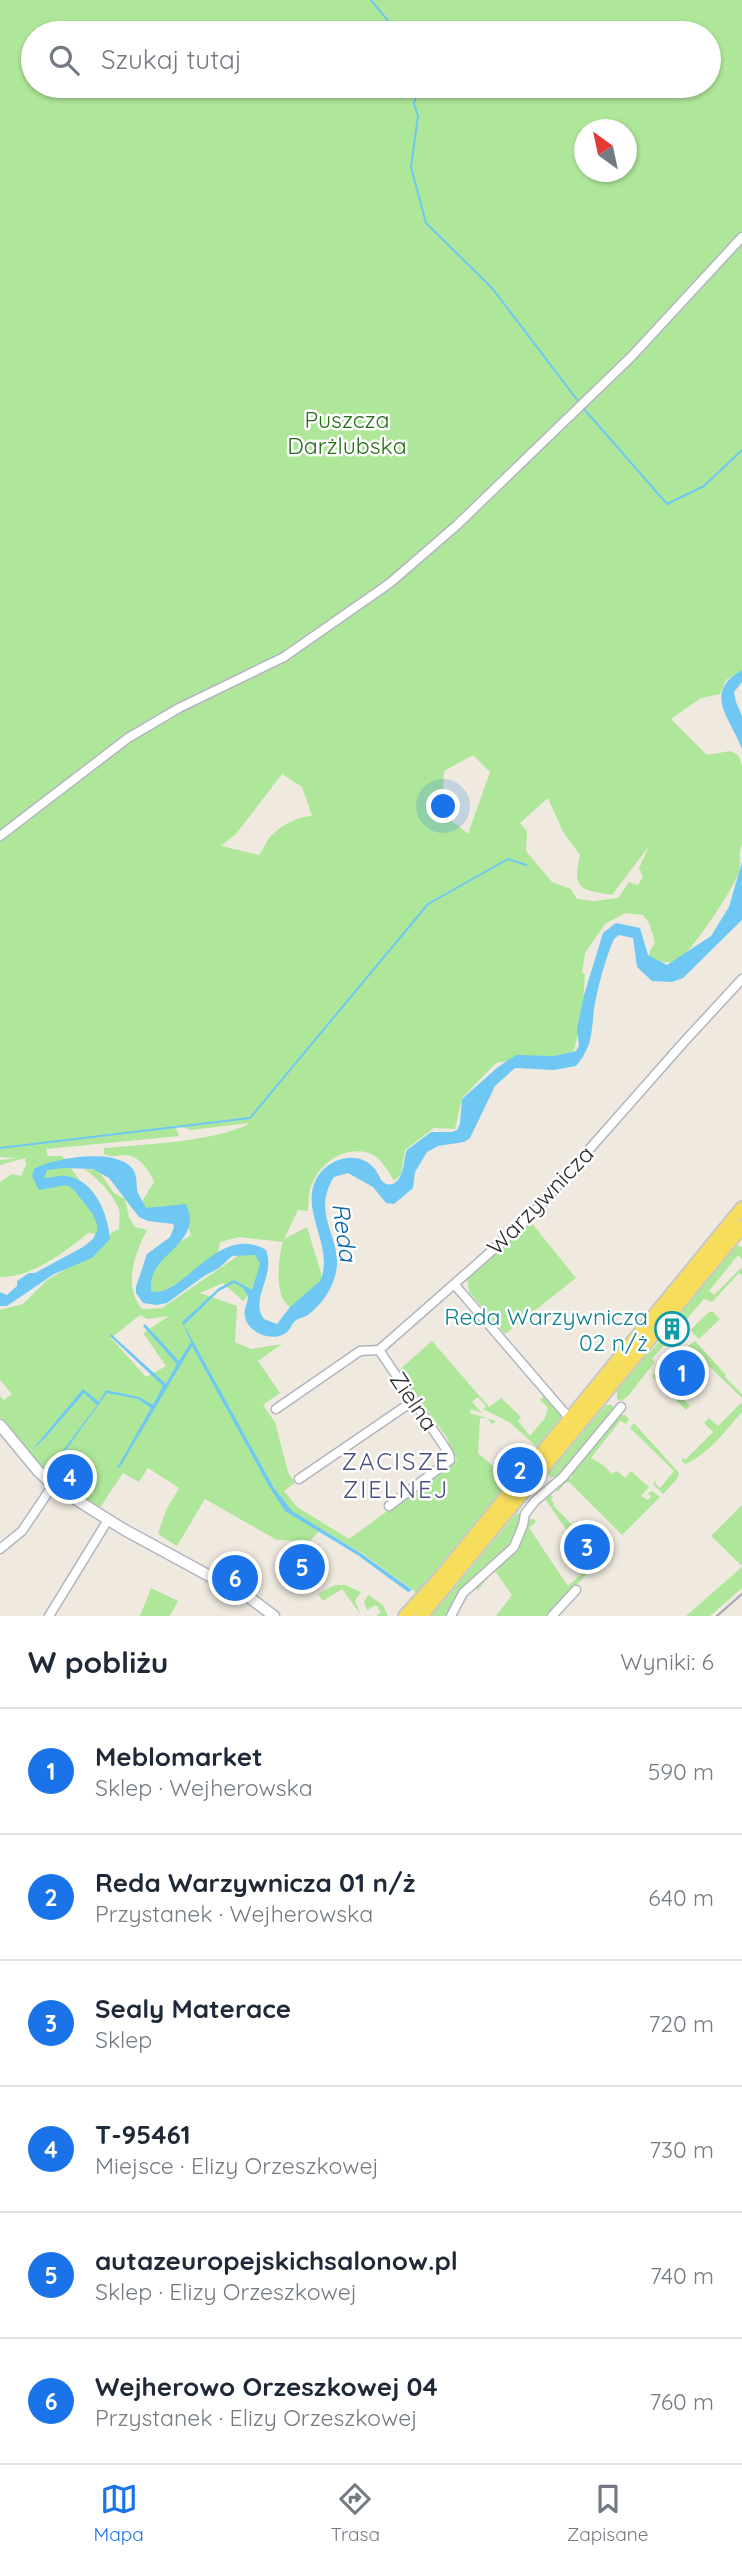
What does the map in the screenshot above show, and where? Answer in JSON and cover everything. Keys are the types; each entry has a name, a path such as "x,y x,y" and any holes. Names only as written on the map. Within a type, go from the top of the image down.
{"main road":[{"path":"405,1616 742,1208"},
{"path":"423,1614 742,1227"}],"street":[{"path":"0,835 128,738 179,708 284,657 390,583 457,525 632,356 742,237"},
{"name":"Warzywnicza","path":"276,1409 360,1352 379,1350 527,1220 742,979"},
{"path":"454,1284 570,1419"},
{"name":"Zielna","path":"379,1350 444,1446 450,1460 389,1506"},
{"path":"299,1479 414,1401"},
{"path":"452,1616 463,1593 513,1547 525,1514 535,1501 563,1477 621,1407"},
{"path":"0,1425 53,1485 108,1520 242,1593 274,1616"},
{"path":"0,1549 22,1531 53,1485"},
{"path":"48,1616 108,1520"},
{"path":"552,1616 576,1590"}],"green space":[{"name":"Puszcza Darżlubska","path":"0,0 742,0 742,670 726,680 720,694 701,698 671,719 707,755 730,751 738,755 742,765 740,868 722,904 691,947 674,962 650,959 649,953 655,942 649,923 643,915 625,913 605,924 585,953 582,972 585,974 582,1019 574,1050 565,1057 553,1059 537,1056 496,1063 462,1098 455,1129 434,1128 405,1150 401,1174 394,1181 381,1161 360,1151 343,1154 321,1169 309,1193 308,1211 298,1210 284,1239 307,1227 321,1273 321,1283 292,1308 286,1303 279,1288 283,1242 239,1237 220,1242 218,1254 156,1298 144,1290 145,1265 191,1235 187,1224 150,1217 140,1205 154,1182 139,1161 126,1155 104,1154 104,1148 200,1138 250,1123 191,1130 175,1125 179,1136 46,1149 48,1156 62,1156 83,1185 105,1226 97,1234 88,1233 58,1256 35,1269 0,1277 0,1182 12,1174 21,1176 26,1165 25,1158 0,1165 0,1160 18,1158 0,1157","holes":["473,755 490,772 468,834 442,813 444,771","282,774 302,787 312,816 296,819 280,828 269,838 259,855 221,846 236,834","548,798 563,832 580,855 577,875 581,886 612,895 649,846 639,868 643,877 638,885 629,882 618,898 594,901 577,899 571,889 552,882 526,851 527,831 520,823"]},
{"path":"84,1169 98,1170 114,1193 125,1199 129,1217 135,1227 147,1230 132,1270 133,1290 142,1309 162,1308 242,1253 263,1255 255,1287 243,1301 223,1283 200,1293 237,1306 235,1342 251,1349 282,1344 258,1361 280,1393 263,1405 275,1422 288,1472 295,1483 284,1491 297,1507 349,1539 457,1460 446,1436 398,1371 432,1341 489,1407 501,1398 521,1417 518,1421 530,1436 545,1418 548,1408 540,1400 545,1395 561,1414 562,1419 544,1441 536,1446 509,1422 483,1409 486,1406 478,1397 472,1402 482,1413 471,1409 470,1413 486,1418 480,1418 478,1453 493,1466 502,1457 494,1467 499,1472 519,1446 524,1444 533,1452 417,1593 363,1554 321,1529 310,1541 277,1540 205,1499 177,1546 158,1534 166,1510 179,1488 148,1468 139,1482 123,1473 99,1509 65,1488 68,1482 73,1484 77,1476 69,1471 61,1485 45,1473 0,1417 0,1396 4,1400 12,1394 0,1380 0,1310 23,1304 46,1281 96,1250 111,1233 119,1229 118,1207","holes":["140,1315 148,1319 169,1316 143,1333 166,1366 146,1377 111,1338"]},
{"path":"530,1221 576,1278 505,1334 469,1292 467,1275"},
{"path":"736,1245 742,1247 742,1259 738,1255 709,1291 714,1295 742,1267 742,1276 739,1273 712,1302 704,1299 652,1359 655,1362 628,1396 621,1401 617,1399 617,1389 648,1351 650,1352 678,1321 680,1311"},
{"path":"709,1312 713,1312 720,1319 699,1339 690,1330"},
{"path":"695,1341 742,1394 742,1398 688,1346"},
{"path":"679,1358 680,1362 667,1376 674,1384 671,1387 690,1406 686,1410 652,1376 660,1367 667,1372"},
{"path":"742,1402 742,1412 723,1434 701,1455 685,1464 682,1457 685,1460 713,1432 704,1423 709,1418 718,1426"},
{"path":"606,1405 612,1405 614,1410 560,1475 550,1478 549,1472"},
{"path":"619,1414 629,1419 626,1424 620,1421 591,1458 612,1474 617,1471 625,1478 631,1471 649,1487 641,1496 648,1500 651,1497 648,1493 652,1491 660,1497 622,1535 569,1482 558,1492 555,1488 567,1477 572,1479 570,1473"},
{"path":"634,1423 679,1473 663,1494 653,1484 657,1479 655,1483 660,1488 674,1471 630,1428"},
{"path":"546,1491 553,1497 553,1505 583,1540 579,1544 583,1554 543,1496 528,1513 531,1516 527,1515 528,1511"},
{"path":"742,1505 742,1566 711,1536"},
{"path":"522,1513 524,1517 512,1548 471,1586 449,1616 431,1616 516,1514"},
{"path":"534,1519 536,1522 529,1528 568,1586 590,1566 590,1570 549,1616 496,1616 512,1595 494,1570 477,1591 476,1586 514,1549 526,1520"},
{"path":"742,1567 742,1588 710,1616 686,1616"},
{"path":"335,1585 345,1585 361,1592 355,1601 361,1615 342,1589 323,1601 318,1594"},
{"path":"151,1588 178,1601 170,1616 140,1616"},
{"path":"368,1595 383,1605 388,1616 376,1616 381,1612 376,1605 367,1610 364,1602"}],"water":[{"path":"742,670 742,682 734,692 742,716 742,749 726,716 721,697 723,688 730,679"},
{"path":"742,862 742,920 683,978 672,982 652,981 637,967 633,938 619,935 614,939 594,1008 590,1042 576,1066 554,1070 515,1068 495,1086 470,1138 464,1142 438,1146 427,1152 415,1172 413,1188 394,1204 386,1203 373,1187 348,1173 334,1177 327,1191 325,1204 336,1251 335,1276 325,1297 308,1315 295,1321 284,1334 272,1337 260,1334 250,1327 245,1317 248,1296 243,1288 234,1283 219,1291 184,1325 274,1488 292,1511 362,1554 412,1590 408,1592 359,1556 285,1511 192,1346 120,1467 117,1468 151,1408 138,1399 107,1393 60,1458 97,1405 84,1393 31,1451 83,1389 99,1402 106,1390 139,1397 153,1405 163,1386 110,1336 111,1334 166,1384 177,1364 143,1326 145,1324 179,1361 191,1342 182,1322 219,1288 234,1280 252,1290 260,1264 255,1255 232,1256 219,1268 167,1303 143,1303 136,1293 136,1287 147,1254 170,1237 173,1224 148,1221 139,1217 109,1178 93,1169 47,1170 44,1178 66,1176 85,1184 92,1191 103,1209 110,1239 92,1258 54,1274 7,1306 0,1306 0,1292 7,1295 17,1286 17,1281 83,1247 93,1239 97,1231 92,1213 74,1190 67,1185 39,1190 32,1176 34,1169 68,1159 97,1156 111,1158 131,1167 136,1177 138,1193 146,1208 186,1204 190,1218 187,1231 155,1270 151,1291 163,1291 175,1285 216,1253 232,1246 249,1244 266,1250 268,1269 259,1303 260,1311 264,1319 277,1324 290,1307 320,1281 324,1268 312,1202 313,1189 323,1170 345,1158 360,1159 374,1168 383,1182 394,1183 401,1174 407,1150 431,1132 457,1130 462,1099 498,1067 516,1055 554,1056 576,1051 579,1046 577,1029 584,995 603,933 616,923 640,928 648,955 667,965 711,936 729,907"}],"waterway":[{"path":"371,0 388,21"},
{"path":"416,98 414,104 418,116 411,167 426,223 492,288 578,401"},
{"path":"584,409 667,504 704,486 742,450"},
{"path":"0,1148 250,1118 428,904 508,859 526,865"}],"railway":[{"path":"717,1616 742,1594"}],"place":[{"name":"Reda Warzywnicza 02 n/ż","path":"672,1329"},
{"name":"Meblomarket","path":"682,1373"},
{"name":"Reda Warzywnicza 01 n/ż","path":"520,1470"},
{"name":"T-95461","path":"70,1477"},
{"name":"Sealy Materace","path":"587,1547"},
{"name":"autazeuropejskichsalonow.pl","path":"302,1567"},
{"name":"Wejherowo Orzeszkowej 04","path":"235,1578"}],"district":[{"name":"ZACISZE ZIELNEJ","path":"396,1475"}],"water label":[{"name":"Reda","path":"345,1232"}]}
